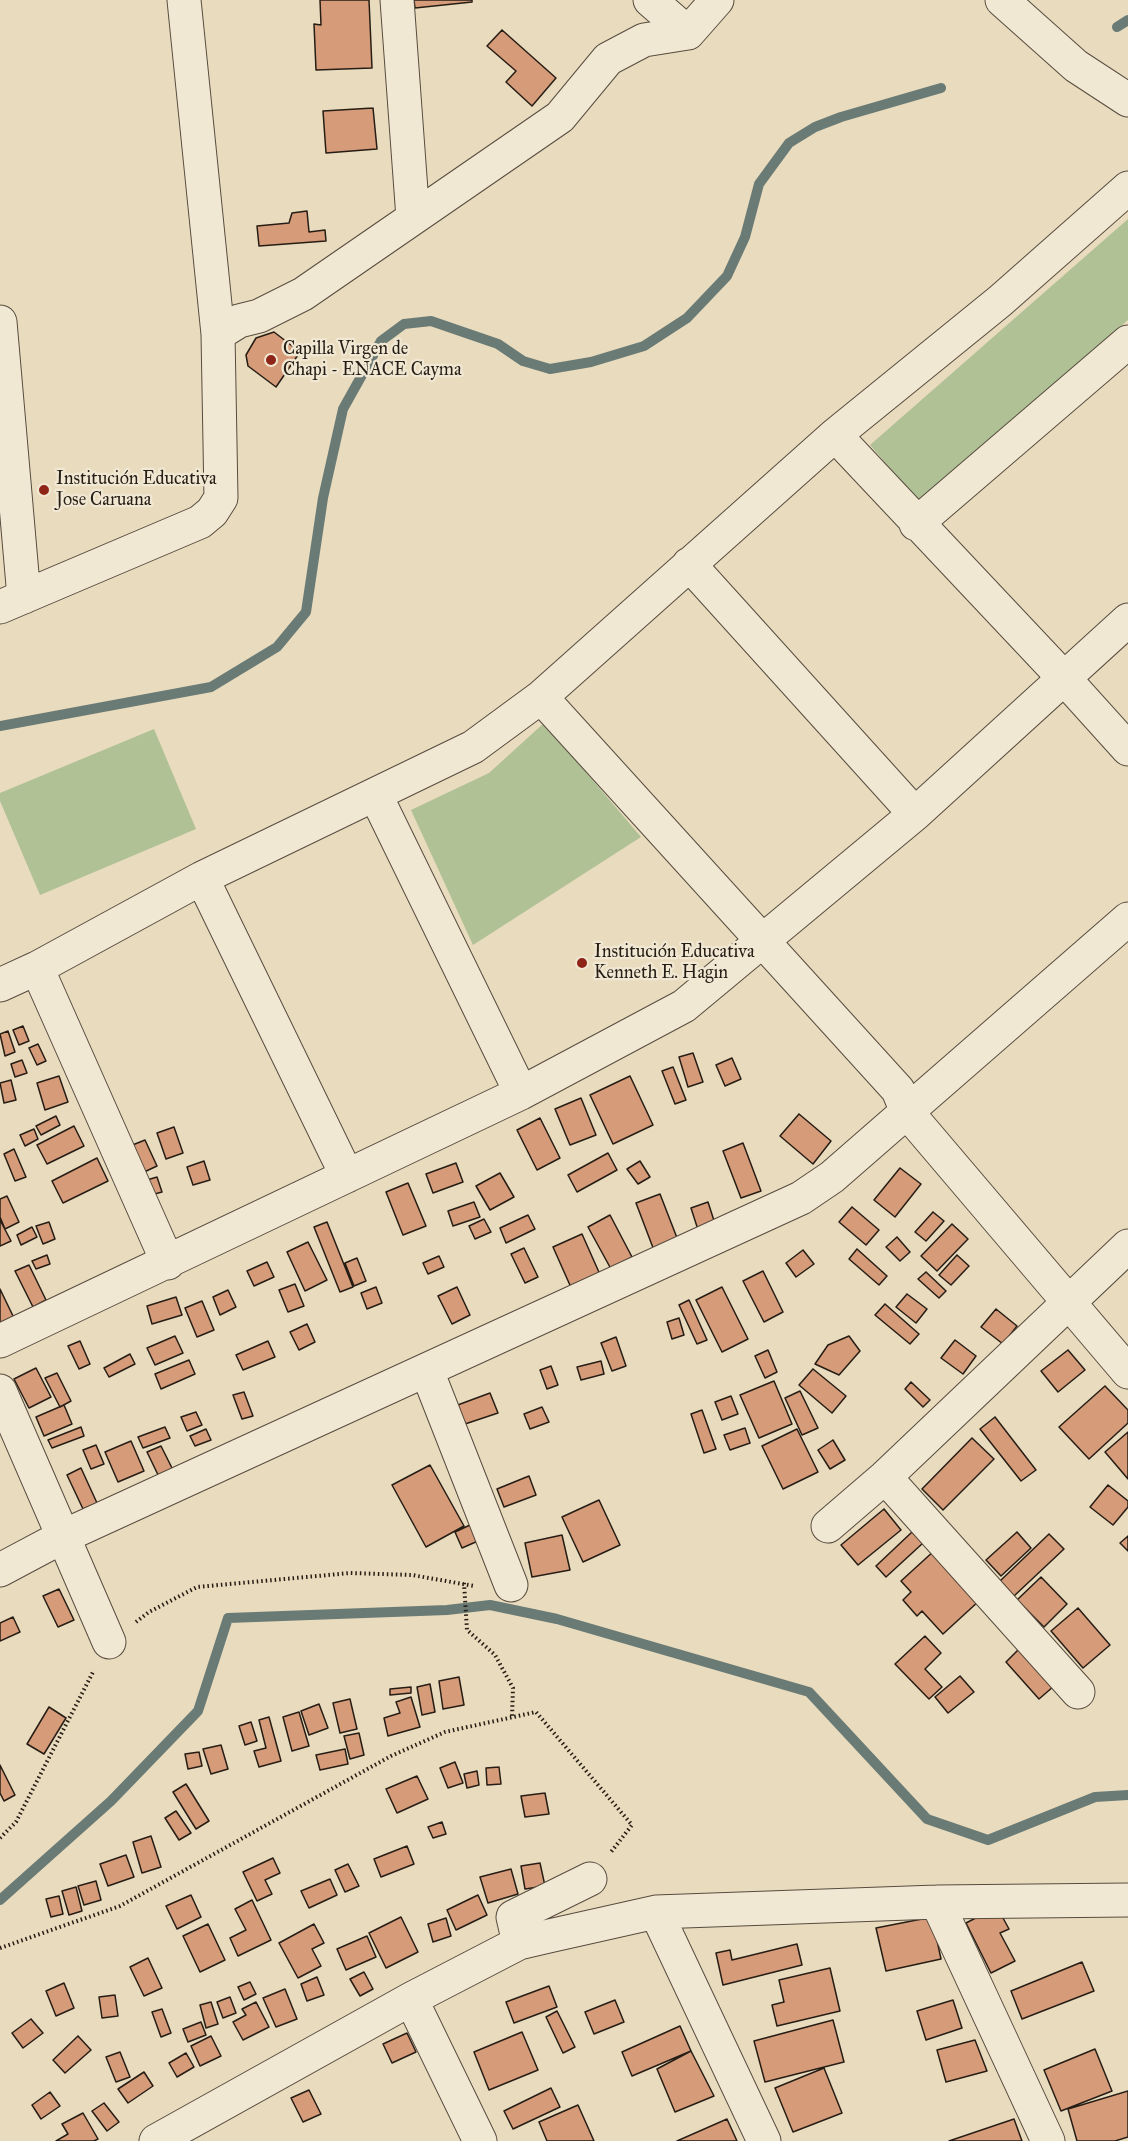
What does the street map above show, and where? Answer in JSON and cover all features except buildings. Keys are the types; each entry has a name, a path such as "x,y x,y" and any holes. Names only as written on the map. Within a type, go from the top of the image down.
{"street":[{"path":"0,322 12,602 200,522 212,512 221,498 218,334 183,0"},
{"path":"397,0 413,218"},
{"path":"650,0 688,33"},
{"path":"218,334 238,321 259,316 303,294 560,117 608,59 644,40 688,33 717,0"},
{"path":"1002,0 1076,66 1128,100"},
{"path":"0,985 37,968 202,878 376,796 473,747 541,697 835,435 1000,301 1128,188"},
{"path":"916,524 1128,342"},
{"path":"835,435 1128,749"},
{"path":"689,564 915,814"},
{"path":"0,1341 521,1093 684,1006 763,943 915,814 1128,620"},
{"path":"541,697 898,1090 907,1112 1128,1372"},
{"path":"376,796 521,1093"},
{"path":"202,878 347,1176"},
{"path":"0,1570 62,1537 801,1198 832,1177 1128,919"},
{"path":"37,968 168,1263"},
{"path":"828,1526 885,1477 1128,1246"},
{"path":"427,1371 511,1585"},
{"path":"0,1391 109,1642"},
{"path":"885,1477 1078,1692"},
{"path":"519,1943 513,1917 591,1879"},
{"path":"176,2136 411,1999 519,1943 656,1912 937,1902 1128,1900"},
{"path":"937,1902 1048,2141"},
{"path":"656,1912 764,2141"},
{"path":"411,1999 480,2141"}],"path":[{"path":"0,1839 16,1822 109,1642 149,1612 198,1587 350,1573 412,1575 464,1582 487,1590 511,1585"},
{"path":"464,1582 467,1630 495,1655 513,1688 512,1717"},
{"path":"0,1948 120,1906 391,1756 446,1732 536,1712 632,1825 591,1879"}],"green space":[{"path":"1128,219 1128,320 918,501 870,445"},
{"path":"544,723 641,837 473,945 411,810 489,773"},
{"path":"154,729 196,829 40,895 0,801 0,793"}],"waterway":[{"path":"1117,27 1128,20"},
{"path":"0,726 211,687 277,647 306,612 323,498 343,409 381,341 404,324 431,321 498,344 523,361 550,369 591,362 644,346 687,318 727,276 745,237 759,184 789,143 815,127 841,117 941,88"},
{"path":"0,1900 111,1801 198,1711 228,1618 447,1610 490,1605 557,1619 809,1692 927,1819 988,1840 1095,1797 1128,1795"}],"place":[{"name":"Capilla Virgen de Chapi - ENACE Cayma","path":"271,360"},
{"name":"Institución Educativa Jose Caruana","path":"44,490"},
{"name":"Institución Educativa Kenneth E. Hagin","path":"582,963"}]}
